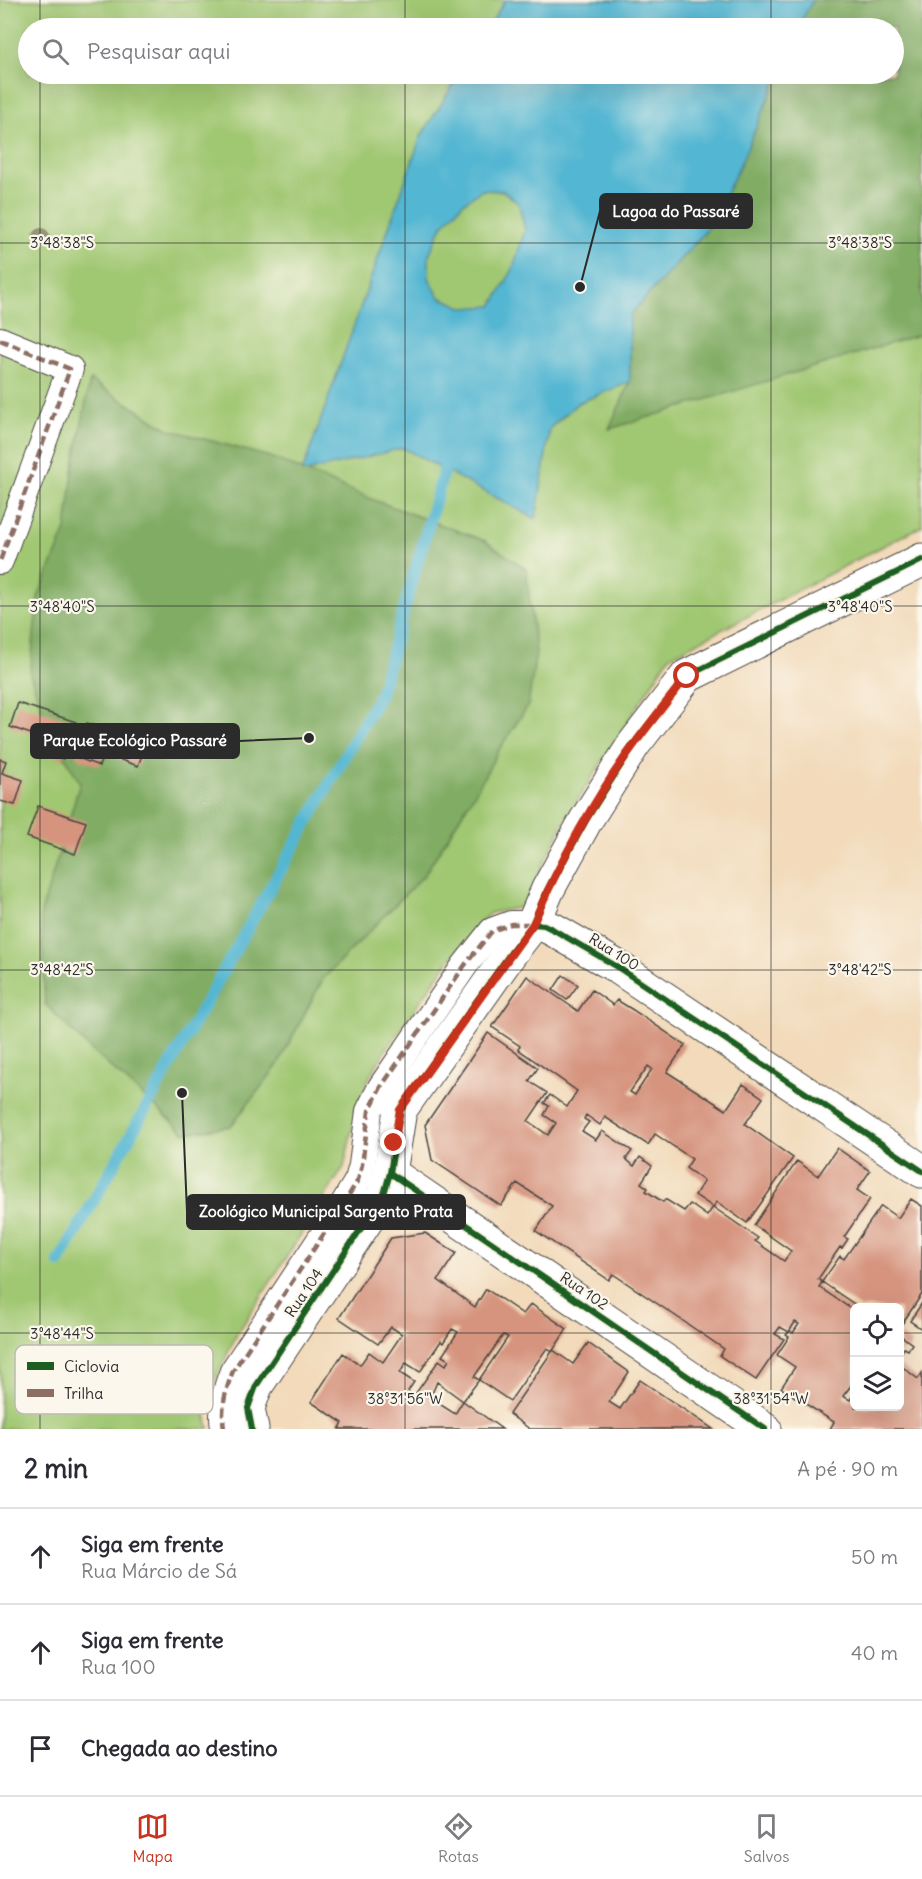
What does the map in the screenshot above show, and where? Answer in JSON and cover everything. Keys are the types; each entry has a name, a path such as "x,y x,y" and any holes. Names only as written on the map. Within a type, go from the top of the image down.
{"street":[{"path":"0,340 70,369 0,561"},
{"path":"390,1173 400,1110 533,924 548,889 586,820 634,744 687,676 922,560"},
{"path":"224,1429 223,1403 226,1387 233,1371 358,1180 364,1157 369,1111 381,1087 465,965 492,931 512,924 533,924"},
{"name":"Rua 100","path":"533,924 544,925 554,930 616,966 922,1172"},
{"name":"Rua 104","path":"252,1429 248,1408 256,1386 374,1210 384,1194 390,1173"},
{"name":"Rua 102","path":"390,1173 765,1429"}],"green space":[{"path":"0,0 922,0 922,526 669,657 566,818 522,907 490,913 477,926 451,958 385,1051 369,1078 357,1107 344,1167 237,1334 213,1384 213,1345 15,1345 15,1414 206,1414 209,1429 0,1429"},
{"path":"813,0 922,0 922,334 609,429 630,382 630,315 712,224 775,84 904,84 904,18 803,18"},
{"path":"90,380 168,429 270,457 379,502 485,541 526,569 536,653 528,706 500,748 425,874 323,979 277,1066 231,1126 185,1133 90,1049 45,1004 41,913 80,783 48,727 30,674 38,597 66,530 73,471"}],"water":[{"path":"505,0 813,0 803,18 494,18"},
{"path":"454,84 775,84 712,224 630,315 630,382 578,403 550,428 536,519 403,448 302,473 421,136","holes":["482,190 503,191 519,204 525,230 512,271 492,306 465,308 439,297 429,278 429,255 442,226 463,203"]}],"building":[{"path":"18,703 76,722 63,759 39,750 43,738 10,727"},
{"path":"87,723 146,744 138,766 104,754 99,766 76,757"},
{"path":"0,759 6,761 2,773 23,780 15,805 0,801"},
{"path":"38,806 86,822 75,854 27,837"},
{"path":"563,975 578,985 567,1000 553,990"},
{"path":"527,976 578,1011 592,990 613,1005 617,1000 685,1045 667,1072 726,1110 743,1084 763,1098 745,1124 793,1158 747,1223 717,1202 713,1207 758,1238 755,1241 784,1261 791,1251 754,1225 797,1161 818,1176 837,1148 870,1171 857,1190 870,1199 844,1237 848,1239 818,1279 822,1282 819,1287 850,1308 850,1387 843,1396 850,1400 850,1411 904,1411 904,1368 918,1379 922,1373 922,1429 830,1429 834,1422 781,1388 795,1367 777,1355 789,1337 786,1335 789,1332 780,1327 775,1334 784,1339 756,1380 720,1356 724,1349 686,1323 613,1274 609,1280 536,1231 552,1206 517,1183 501,1206 432,1160 425,1125 488,1033 538,1068 529,1081 547,1093 528,1121 548,1135 556,1123 544,1115 549,1106 544,1103 550,1095 567,1107 577,1091 518,1049 520,1046 492,1027","holes":["648,1066 652,1069 635,1095 630,1092","586,1115 600,1125 605,1117 648,1145 655,1134 692,1159 686,1168 704,1181 695,1195 713,1207 707,1216 690,1204 684,1211 665,1199 663,1202 646,1191 648,1188 641,1183 652,1166 640,1157 634,1166 626,1159 632,1151 602,1131 596,1140 582,1131 589,1122 584,1119","795,1322 799,1324 793,1333 789,1332"]},
{"path":"911,1199 922,1206 922,1294 904,1321 904,1303 853,1303 822,1282 840,1256 844,1259 881,1206 898,1218"},
{"path":"425,1233 456,1253 438,1280 475,1307 486,1289 523,1314 531,1304 567,1329 552,1352 547,1348 510,1401 479,1380 463,1401 502,1429 339,1429 343,1423 311,1402 343,1353 360,1365 369,1352 383,1362 402,1334 391,1327 378,1344 339,1318 391,1238","holes":["452,1329 458,1332 442,1356 449,1360 446,1365 439,1360 414,1396 408,1391 414,1382 400,1373 406,1363 420,1372","503,1335 508,1337 479,1380 474,1377","437,1382 463,1401 455,1414 427,1396 431,1396"]},
{"path":"922,1303 922,1329 910,1321"},
{"path":"904,1338 912,1344 908,1350 904,1348"},
{"path":"588,1343 629,1372 609,1402 620,1409 640,1380 713,1429 530,1429 509,1414 553,1350 573,1364"}],"waterway":[{"path":"59,1262 380,694 444,470 451,456"}],"marked path":[{"path":"0,340 70,369 0,561"},
{"path":"224,1429 224,1400 233,1371 358,1180 369,1111 381,1087 465,965 492,931 511,924 533,924"}],"cycle path":[{"path":"533,924 548,889 586,820 634,744 687,676 922,560"},
{"path":"252,1429 248,1408 256,1386 384,1194 390,1173 400,1110 533,924 544,925 554,930 616,966 922,1171"},
{"path":"390,1173 765,1429"}],"place":[{"name":"Lagoa do Passaré","path":"580,287"},
{"name":"Parque Ecológico Passaré","path":"309,738"},
{"name":"Zoológico Municipal Sargento Prata","path":"182,1093"}],"route":[{"path":"394,1143 400,1110 533,924 548,889 586,820 634,744 687,676"}]}
